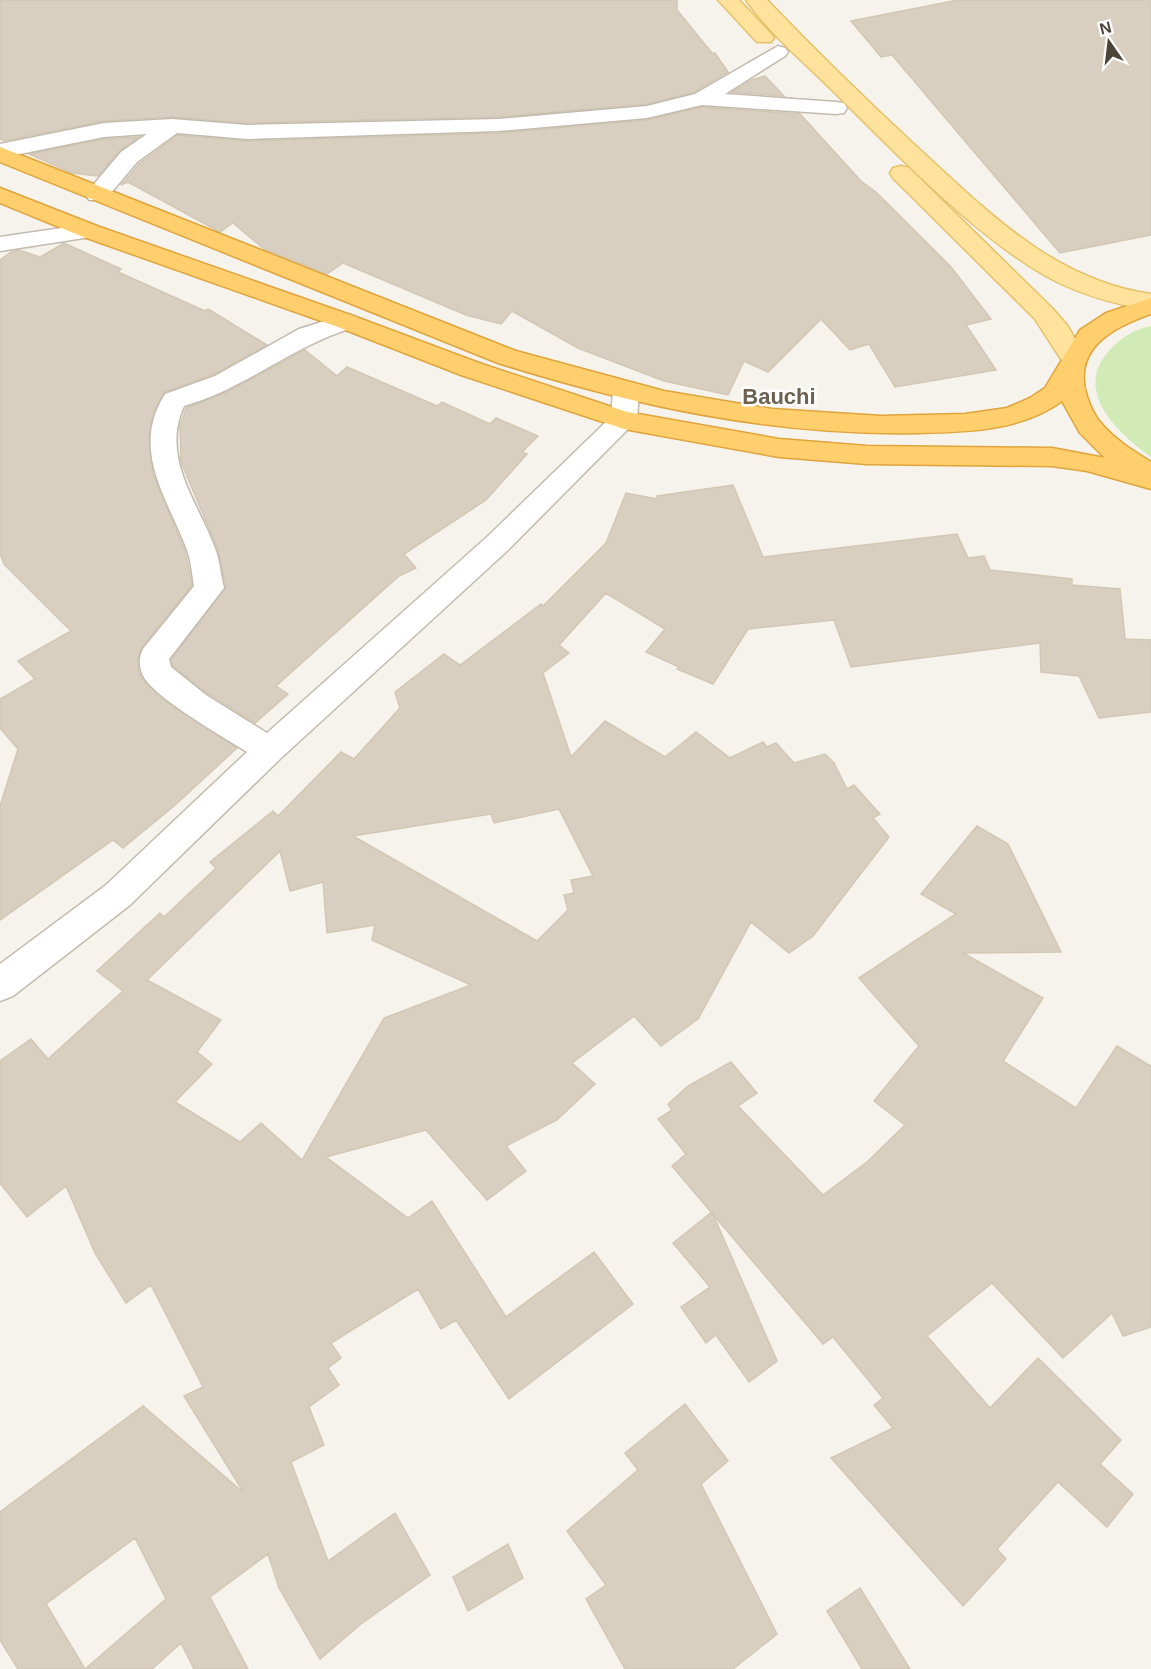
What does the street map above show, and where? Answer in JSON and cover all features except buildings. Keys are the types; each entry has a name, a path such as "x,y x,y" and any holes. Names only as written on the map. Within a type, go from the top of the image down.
{"highway":[{"path":"0,152 97,195 507,357 565,376 626,391 757,416 835,423 906,425 972,422 1010,415 1036,406 1054,394 1084,340 1101,325 1151,304"},
{"path":"0,195 89,231 346,322 470,369 624,420 779,448 867,455 1052,457 1087,462 1151,480"},
{"path":"1071,364 1072,398 1088,428 1117,456 1151,474"}],"main road":[{"path":"728,0 1044,314 1058,331 1071,364"},
{"path":"756,0 866,111 968,206 1031,257 1056,272 1111,295 1151,304"}],"street":[{"path":"702,99 778,52"},
{"path":"0,152 104,130 172,126 247,132 498,125 647,112 702,99 836,108"},
{"path":"97,195 129,157 172,126"},
{"path":"0,244 89,231"},
{"path":"269,750 195,703 157,673 154,657 209,588 202,552 172,487 162,446 163,424 174,399 192,396 250,369 304,336 346,322"},
{"path":"0,985 118,895 269,750 497,544 624,420 626,391"}],"green space":[{"path":"1151,326 1151,457 1126,437 1104,411 1095,382 1098,367 1112,347 1133,332"}],"district":[{"name":"Bauchi","path":"779,396"}]}
